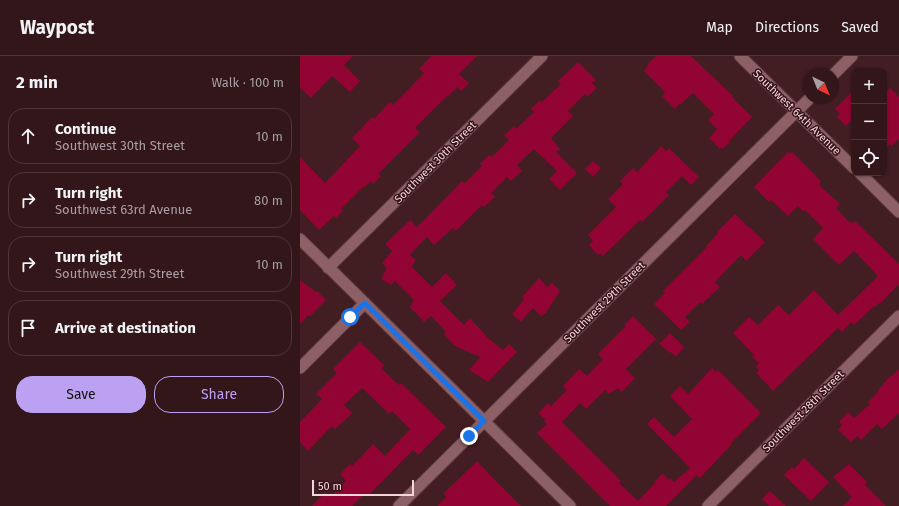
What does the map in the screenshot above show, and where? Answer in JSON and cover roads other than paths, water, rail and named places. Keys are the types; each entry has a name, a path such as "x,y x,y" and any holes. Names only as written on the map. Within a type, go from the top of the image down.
{"street":[{"name":"Southwest 30th Street","path":"328,268 542,56"},
{"name":"Southwest 64th Avenue","path":"740,56 851,165"},
{"path":"839,69 852,56"},
{"name":"Southwest 29th Street","path":"399,506 804,104"},
{"path":"863,176 899,212"},
{"path":"300,239 570,506"},
{"path":"300,368 365,303"},
{"name":"Southwest 28th Street","path":"708,506 899,316"}]}
